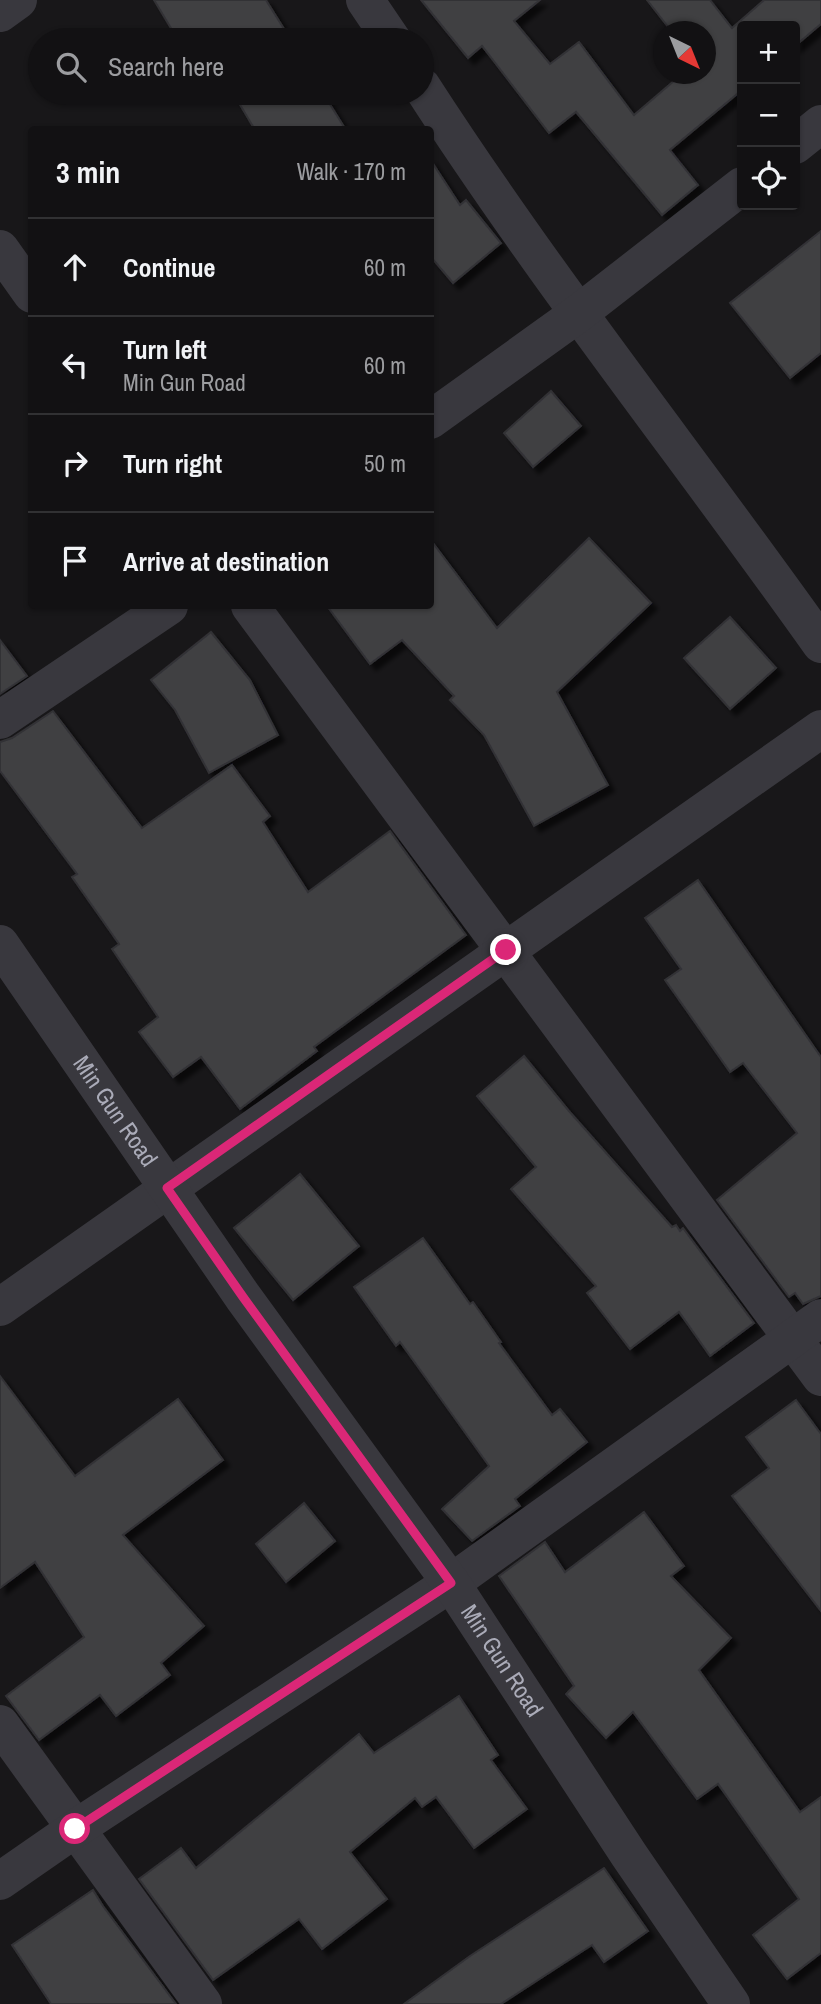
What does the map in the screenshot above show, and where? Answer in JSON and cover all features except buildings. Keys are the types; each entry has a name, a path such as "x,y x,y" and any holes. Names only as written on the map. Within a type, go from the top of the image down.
{"street":[{"path":"0,13 18,0"},
{"path":"365,0 384,28"},
{"path":"434,105 472,165 736,523 821,644"},
{"path":"800,141 821,124"},
{"path":"434,417 579,313 737,190"},
{"path":"0,249 28,288"},
{"path":"0,720 165,609"},
{"path":"252,609 506,950 807,1328 821,1377"},
{"path":"0,1307 821,729"},
{"name":"Min Gun Road","path":"0,944 243,1297 451,1583 629,1855 731,2004"},
{"path":"0,1881 451,1583 807,1328"},
{"path":"0,1724 202,2004"}],"route":[{"path":"75,1829 451,1583 167,1188 506,950"}]}
